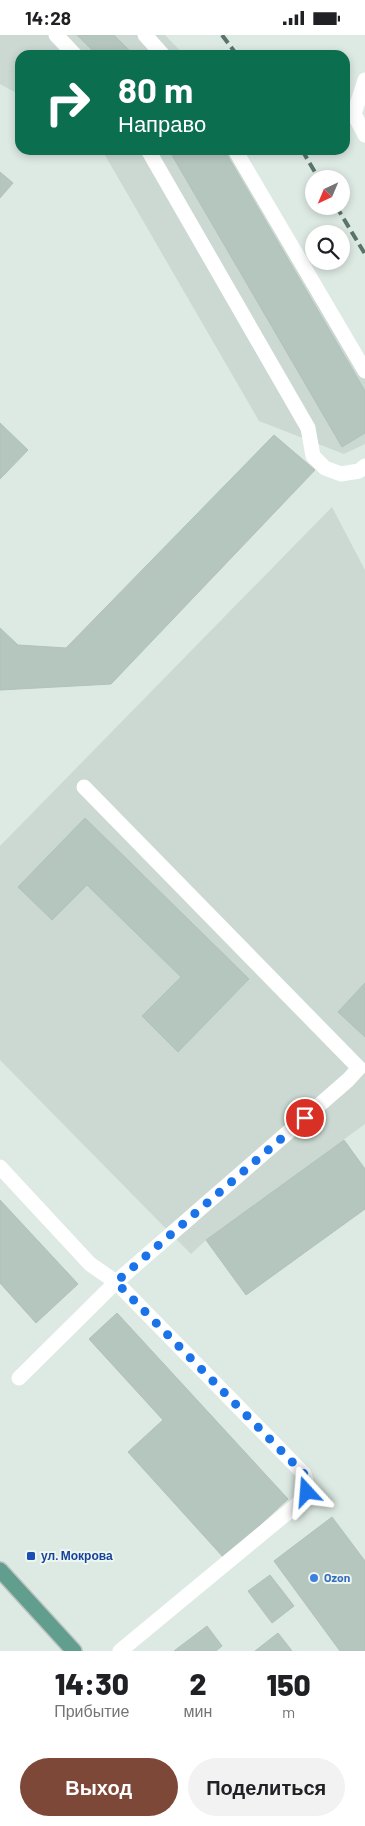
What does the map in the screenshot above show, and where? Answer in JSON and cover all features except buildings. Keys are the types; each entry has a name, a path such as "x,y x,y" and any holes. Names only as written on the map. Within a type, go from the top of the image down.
{"main road":[{"path":"0,1570 74,1651"}],"street":[{"path":"56,35 70,50"},
{"path":"145,35 158,50"},
{"path":"365,80 354,114 365,135"},
{"path":"151,155 308,428 313,456 325,467 341,474 359,471 365,466"},
{"path":"237,155 365,371"},
{"path":"19,1378 116,1282 348,1080 359,1068 84,787"},
{"path":"0,1167 90,1264 116,1282 304,1474 307,1485 307,1492 298,1504 120,1651"}],"shaded area":[{"path":"0,35 165,35 179,50 15,50 15,92 0,84"},
{"path":"105,155 246,155 305,258 305,270 312,270 365,363 365,444 344,454 259,421"},
{"path":"332,507 365,570 365,1124 206,1240 191,1254 0,1060 0,846"}],"railway":[{"path":"222,35 233,50"},
{"path":"305,155 314,170"},
{"path":"341,215 365,254"}],"place":[{"name":"ул. Мокрова","path":"31,1556"},
{"name":"Ozon","path":"314,1578"}],"route":[{"path":"305,1118 116,1282 304,1474 307,1492"}]}
